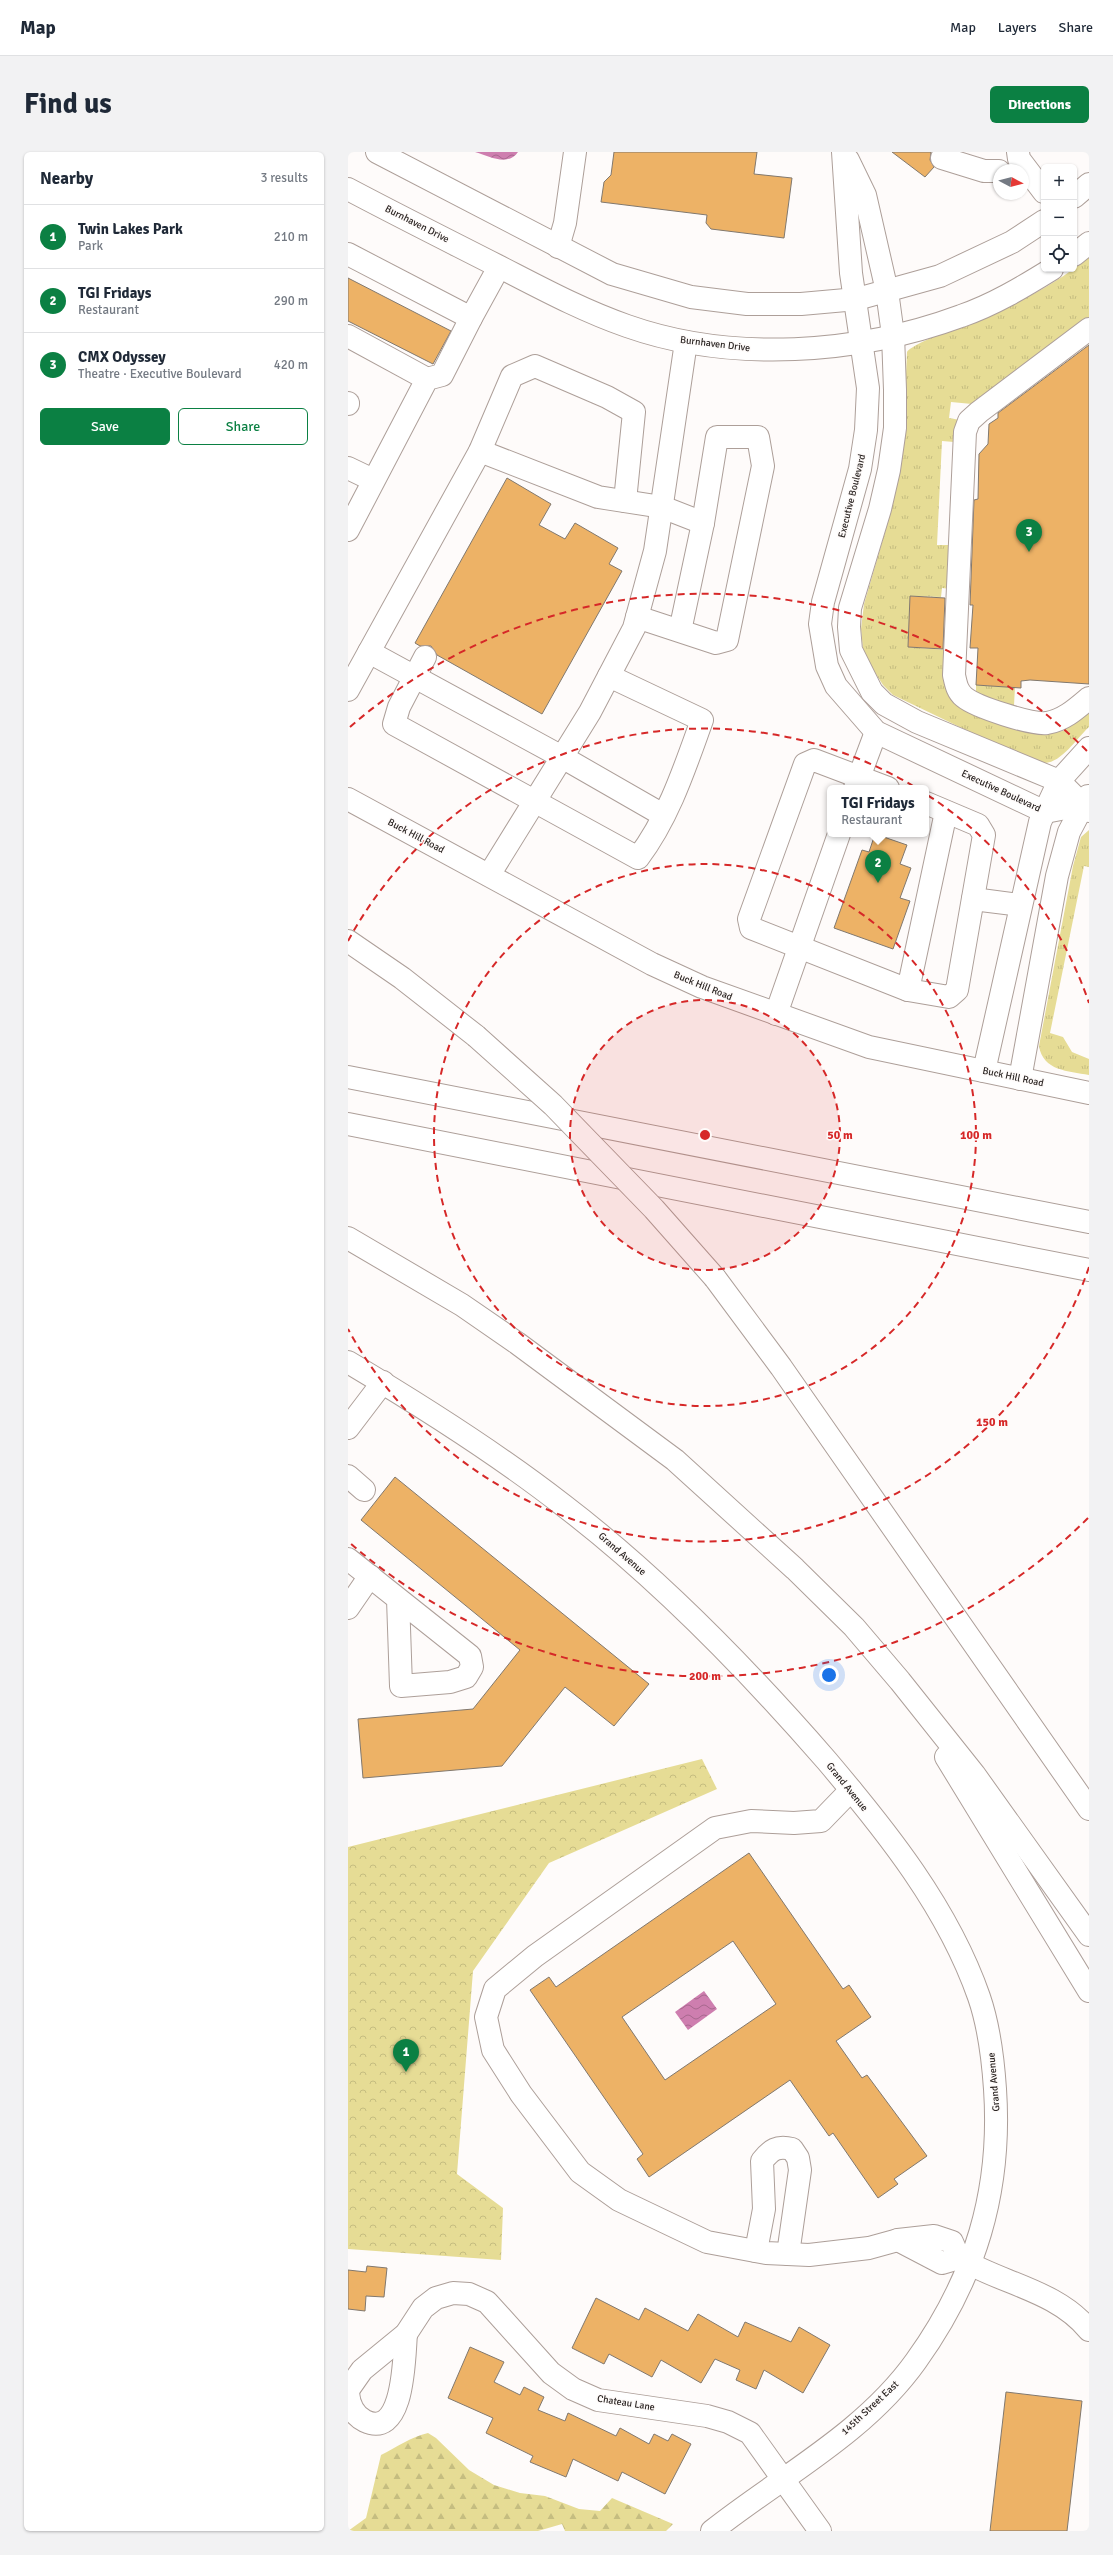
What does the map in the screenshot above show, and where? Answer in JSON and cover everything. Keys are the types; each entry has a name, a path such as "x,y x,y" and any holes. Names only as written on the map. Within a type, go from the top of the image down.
{"main road":[{"path":"377,152 612,274 691,296 747,304 801,304 857,299 887,291 940,276 1012,242 1041,223"},
{"path":"558,247 566,223 575,152"},
{"name":"Executive Boulevard","path":"843,152 865,195 887,291 893,335 895,428 889,470 880,508 850,608 849,627 851,650 872,692 884,704 917,722 1059,781 1087,804"},
{"name":"Executive Boulevard","path":"843,152 851,268 857,299 868,388 866,430 862,462 827,589 820,624 827,666 836,686 876,732 1045,812 1087,804"},
{"path":"942,158 984,171 993,171"},
{"path":"1016,158 1041,188"},
{"path":"1077,194 1089,184"},
{"name":"Burnhaven Drive","path":"348,189 565,301 628,326 686,342 744,348 807,349 863,344 961,316 1000,299 1047,272"},
{"path":"1077,253 1089,243"},
{"path":"348,254 471,318"},
{"path":"348,336 427,379 442,375 499,267"},
{"path":"1089,329 969,421 965,432 954,675 956,687 964,697 978,706 1010,716 1045,723 1063,719 1089,698"},
{"path":"489,875 562,757 609,676 634,628 656,551 686,342"},
{"path":"348,690 480,451 512,376 536,366 608,397 634,412 625,501"},
{"path":"348,530 427,379"},
{"path":"637,617 716,643 727,640 763,466 758,437 717,438 703,523 680,631"},
{"path":"480,451 598,497 662,507 703,523"},
{"path":"348,468 373,480"},
{"path":"369,652 562,757 663,815"},
{"path":"426,657 399,707 394,724 638,858 678,786 702,720 609,676"},
{"path":"858,782 876,732"},
{"path":"984,1071 1020,905 1040,822 1059,781 1089,748"},
{"path":"873,785 858,782 814,760 806,764 749,919 751,928 798,948 908,990 949,997 957,990 984,835 978,825 929,804"},
{"name":"Buck Hill Road","path":"348,799 652,964 702,987 868,1047 1089,1093"},
{"path":"1020,1079 1057,876 1069,832 1087,804"},
{"path":"908,990 946,812"},
{"path":"776,1014 838,837"},
{"path":"973,899 1020,905"},
{"path":"348,940 402,978 476,1036 553,1105 654,1209 715,1278 781,1367 950,1607 1089,1809"},
{"path":"348,1077 1089,1222"},
{"path":"348,1124 1089,1270"},
{"path":"348,1238 462,1305 675,1460 795,1569 854,1627 900,1681 974,1774 1089,1935"},
{"name":"Grand Avenue","path":"348,1362 383,1382 493,1453 565,1506 621,1552 730,1655 851,1790 903,1858 938,1909 962,1953 980,2001 994,2062 997,2122 993,2180 965,2262"},
{"path":"348,1428 383,1382"},
{"path":"348,1559 398,1599"},
{"path":"348,1608 370,1576"},
{"path":"950,1607 1089,1782"},
{"path":"900,1681 1089,1991"},
{"path":"851,1790 820,1821 794,1823 751,1820 715,1828 535,1956 495,1989 486,2017 493,2050 521,2094 580,2172 619,2200 707,2242 756,2251 809,2255 869,2248 898,2240 934,2236 952,2242 965,2262 1027,2288 1057,2303 1082,2321 1089,2330"},
{"path":"756,2251 764,2209 762,2161 771,2151 782,2146 792,2149 798,2158 800,2170 788,2254"},
{"name":"145th Street East","path":"712,2531 818,2454 860,2420 914,2364 941,2323 965,2262"},
{"name":"Chateau Lane","path":"406,2334 400,2393 396,2406 389,2417 378,2423 366,2421 356,2415 349,2404 348,2392 362,2370 406,2334 423,2308 436,2298 453,2293 469,2294 487,2302 541,2364 574,2389 598,2400 707,2416 728,2422 750,2433 766,2453 782,2479 820,2531"}],"green space":[{"path":"1089,257 1089,318 972,404 951,402 949,418 960,420 954,442 942,441 937,545 950,545 951,589 942,588 941,597 910,596 908,647 947,650 946,681 1040,734 1063,731 1089,710 1089,727 1057,759 1045,763 968,731 893,695 883,685 870,665 863,649 861,629 864,604 890,515 902,460 907,352 924,341 1022,300 1069,272 1077,272 1077,266"},
{"path":"976,685 1015,687 1014,705 1009,705 976,695"},
{"path":"1089,830 1089,867 1084,866 1050,1033 1063,1037 1072,1052 1089,1059 1089,1075 1065,1071 1051,1065 1041,1054 1039,1046 1073,866 1081,837"},
{"path":"702,1759 717,1789 549,1863 473,1971 457,2174 503,2208 501,2260 348,2249 348,1847"},
{"path":"428,2433 436,2438 469,2470 494,2485 520,2493 545,2496 579,2509 600,2511 612,2498 673,2524 666,2531 565,2531 562,2524 538,2531 348,2531 366,2518 381,2455 410,2440"}],"water":[{"path":"475,152 518,152 509,159 504,160 492,158"},
{"path":"704,1991 717,2009 688,2030 675,2012"}],"building":[{"path":"614,152 757,152 754,174 792,178 784,238 711,229 706,223 707,215 601,202 604,182 611,175"},
{"path":"892,152 931,152 930,160 934,167 925,177"},
{"path":"348,278 451,331 433,364 348,321"},
{"path":"1089,345 1089,684 1030,680 1021,681 1021,688 976,685 978,648 970,648 973,605 970,605 974,500 978,499 979,454 988,444 989,424 998,418 998,413"},
{"path":"507,478 551,504 539,525 565,539 575,523 618,548 609,564 622,571 542,714 437,655 431,646 420,646 415,643"},
{"path":"910,596 945,598 943,649 908,647"},
{"path":"874,837 884,837 907,845 900,864 911,868 900,898 910,901 893,949 834,928 862,850 869,852"},
{"path":"395,1477 649,1684 614,1726 565,1687 502,1766 363,1778 358,1719 473,1709 520,1650 361,1520"},
{"path":"749,1853 843,1989 849,1985 871,2017 836,2041 862,2078 867,2075 927,2156 894,2179 898,2184 878,2198 833,2133 829,2136 790,2080 649,2177 637,2159 643,2154 530,1990 549,1977 556,1987","holes":["733,1941 776,2004 665,2080 622,2017"]},
{"path":"367,2266 387,2268 384,2297 366,2296 365,2311 348,2309 348,2270 366,2272"},
{"path":"596,2298 639,2320 645,2308 688,2331 698,2314 738,2337 745,2322 791,2342 799,2327 830,2345 803,2393 764,2370 756,2389 736,2380 740,2370 715,2359 701,2383 661,2360 652,2377 609,2354 604,2364 572,2348"},
{"path":"470,2347 504,2362 494,2382 520,2395 524,2387 544,2397 538,2410 565,2421 568,2413 616,2436 620,2428 649,2444 654,2434 668,2441 672,2434 691,2444 665,2494 622,2472 618,2481 573,2459 566,2477 530,2462 533,2456 486,2433 493,2418 448,2398"},
{"path":"1006,2392 1082,2401 1067,2531 990,2531"}],"place":[{"name":"CMX Odyssey","path":"1029,552"},
{"name":"TGI Fridays","path":"878,883"},
{"name":"Twin Lakes Park","path":"406,2072"}]}
